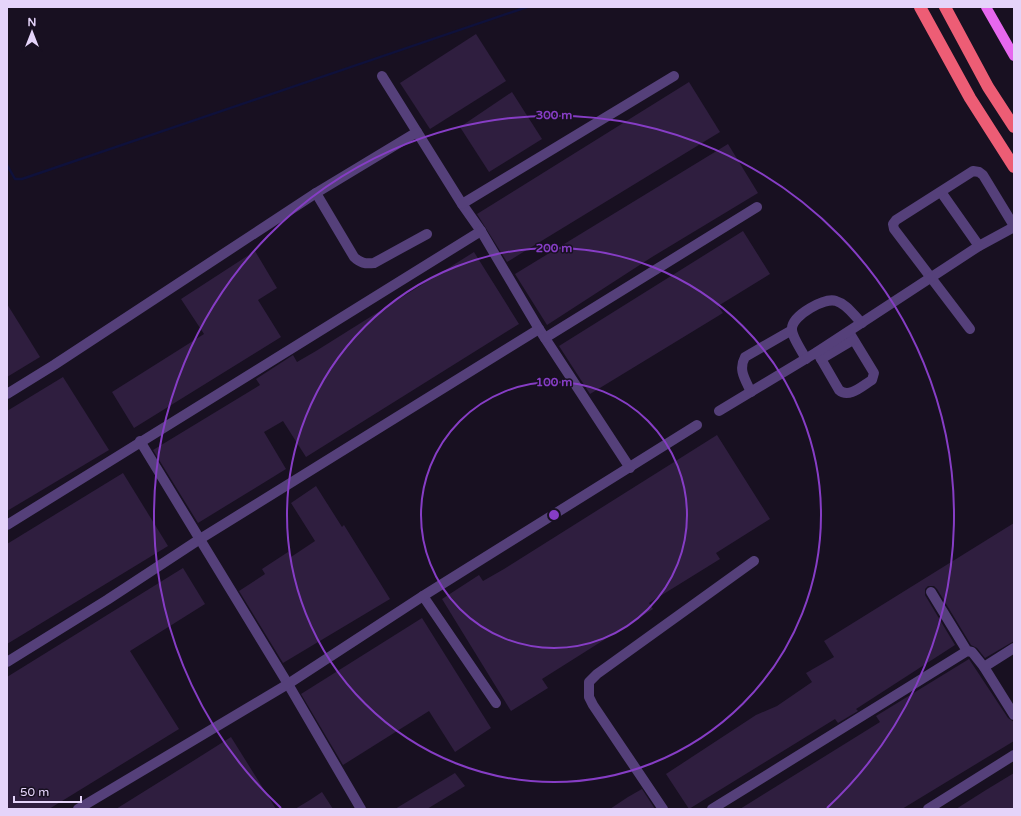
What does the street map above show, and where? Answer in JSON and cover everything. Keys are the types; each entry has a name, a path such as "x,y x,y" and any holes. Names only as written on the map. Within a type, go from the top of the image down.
{"highway":[{"path":"920,7 970,98 1014,167"},
{"path":"945,7 988,87 1014,127"}],"main road":[{"path":"986,7 1014,56"}],"lane":[{"path":"382,76 462,204 481,231 545,338 630,468"},
{"path":"462,204 674,76"},
{"path":"7,394 54,365 316,193 417,132"},
{"path":"719,411 806,359 819,356 851,336 862,324 931,278 979,246 1014,226 983,175 979,172 973,171 896,220 893,224 894,229 931,278 970,329"},
{"path":"941,192 979,246"},
{"path":"316,193 354,257 359,262 365,264 374,263 427,234"},
{"path":"545,338 757,207"},
{"path":"7,525 140,441 481,231"},
{"path":"806,359 792,330 793,323 797,317 826,300 836,301 844,305 862,324"},
{"path":"7,662 107,600 190,545 540,329"},
{"path":"751,392 741,372 742,363 745,356 792,330"},
{"path":"819,356 839,390 844,394 848,394 872,380 874,373 851,336"},
{"path":"78,809 280,688 423,596 697,425"},
{"path":"140,441 200,539 280,688 361,809"},
{"path":"663,809 593,706 589,697 589,682 597,674 754,561"},
{"path":"931,592 967,651 972,652 984,667 1014,715"},
{"path":"423,596 496,703"},
{"path":"984,667 1014,648"},
{"path":"712,809 967,651"},
{"path":"928,809 1014,755"}],"building":[{"path":"476,34 506,81 430,129 400,83"},
{"path":"689,82 720,132 507,262 477,214"},
{"path":"512,92 542,139 489,172 460,127"},
{"path":"728,144 758,193 652,257 547,325 515,274"},
{"path":"743,231 770,274 718,306 723,313 590,394 559,346"},
{"path":"255,251 277,288 258,300 281,337 134,428 112,392 204,334 181,299"},
{"path":"474,252 519,324 306,457 283,421 264,432 286,469 198,523 153,450 260,385 256,379 293,355 297,362"},
{"path":"7,304 40,357 7,377"},
{"path":"63,377 109,450 7,511 7,411"},
{"path":"717,435 770,519 716,553 720,559 649,603 653,609 542,679 548,688 511,711 442,599 479,575 483,581 504,569"},
{"path":"123,473 168,546 7,644 7,544"},
{"path":"316,486 342,527 344,525 390,599 283,663 239,591 265,574 262,569 288,552 291,557 315,541 291,503"},
{"path":"1014,523 1014,641 985,658 977,648 971,645 937,589 934,586 928,586 925,589 925,595 955,645 856,709 858,711 838,723 835,719 689,809 666,774 756,715 777,706 812,682 806,673 834,657 824,641"},
{"path":"183,568 205,604 130,651 179,729 49,809 7,809 7,677"},
{"path":"422,618 491,728 455,752 429,711 343,765 301,694"},
{"path":"969,659 1008,718 1014,722 1014,741 902,809 740,809 880,722 876,716"},
{"path":"231,737 276,809 116,809 193,761"},
{"path":"455,773 465,786 427,809 395,809"},
{"path":"1014,773 1014,809 956,809 986,790"},
{"path":"642,789 655,809 610,809 628,797"},
{"path":"322,792 333,809 295,809 310,800"}],"waterway":[{"path":"7,165 15,179 22,179 527,7"}]}
